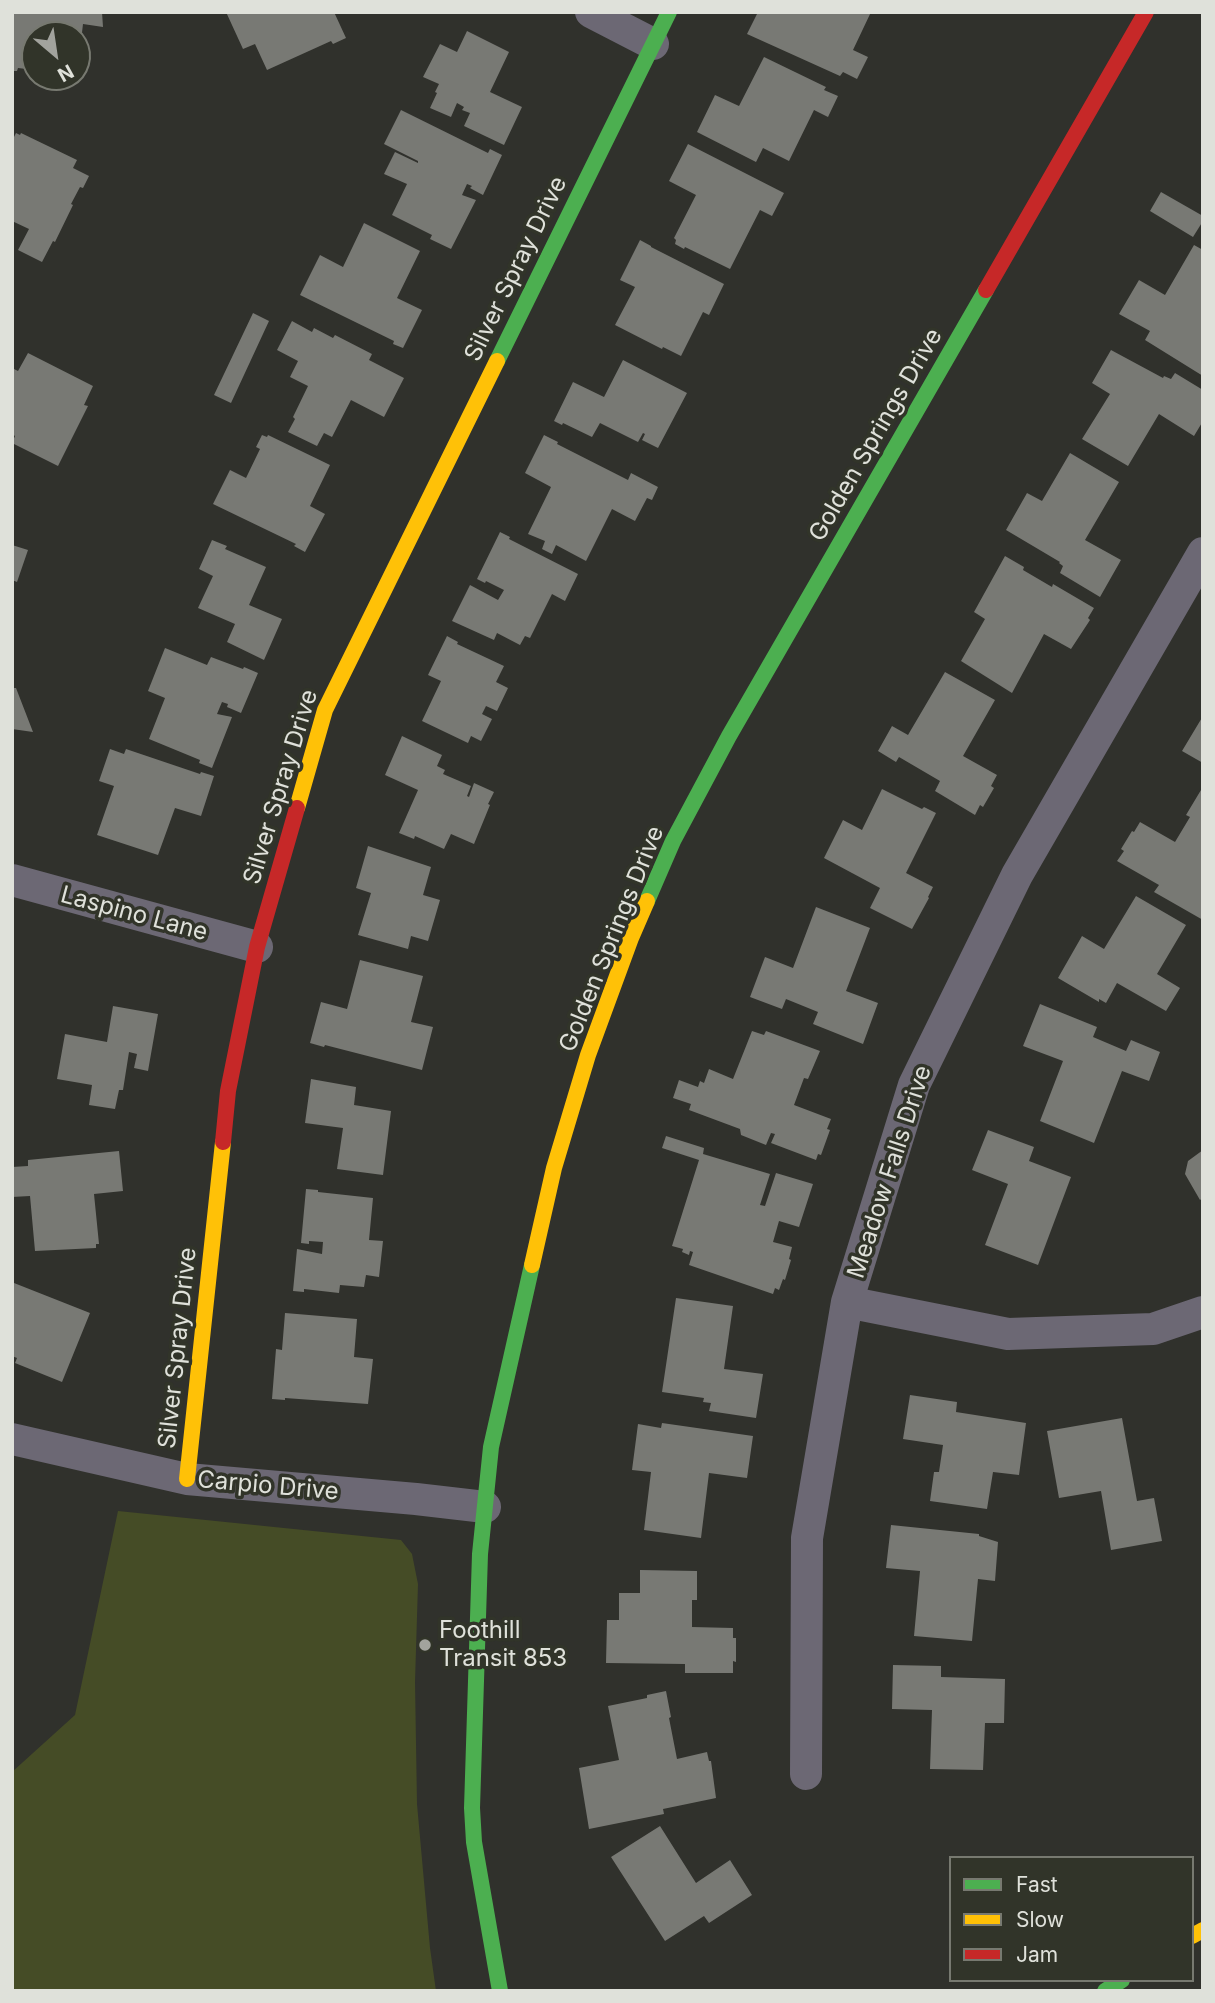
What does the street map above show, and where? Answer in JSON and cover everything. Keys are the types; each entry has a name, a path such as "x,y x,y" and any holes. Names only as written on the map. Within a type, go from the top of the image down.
{"main road":[{"name":"Silver Spray Drive","path":"187,1479 228,1091 257,947 324,709 669,12"},
{"name":"Golden Springs Drive","path":"500,1991 474,1842 472,1808 480,1554 491,1447 554,1168 588,1055 631,938 668,853 729,736 1146,12"}],"street":[{"path":"591,12 653,44"},
{"name":"Meadow Falls Drive","path":"806,1774 807,1538 847,1302 914,1085 1017,875 1203,553"},
{"name":"Laspino Lane","path":"12,880 257,947"},
{"path":"847,1302 1008,1334 1153,1329 1203,1312"},
{"name":"Carpio Drive","path":"12,1439 187,1479 485,1507"}],"green space":[{"path":"118,1511 401,1540 412,1554 418,1584 415,1682 417,1804 436,1991 12,1991 12,1772 75,1715"}],"building":[{"path":"12,12 102,12 103,27 91,25 91,21 21,21 21,68 12,71"},
{"path":"226,12 334,12 346,38 333,44 331,41 267,70 255,44 243,49"},
{"path":"758,12 871,12 853,50 868,57 857,79 843,72 840,76 747,34"},
{"path":"467,31 509,52 490,92 522,107 504,145 464,126 470,113 462,110 464,107 457,103 451,117 430,108 439,84 423,77 440,44 457,52"},
{"path":"764,57 826,87 824,90 838,96 828,117 814,110 789,161 763,148 756,162 697,132 715,95 739,106"},
{"path":"401,110 488,153 490,149 502,155 483,195 467,184 462,195 476,200 451,249 430,239 432,235 392,215 407,184 384,174 395,152 418,163 384,144"},
{"path":"16,133 77,160 73,168 89,176 83,188 80,187 55,242 53,241 42,262 18,250 29,229 12,221 12,141"},
{"path":"688,144 784,193 772,216 760,210 730,269 675,244 674,238 696,195 669,181"},
{"path":"1161,192 1203,216 1203,221 1193,237 1150,211"},
{"path":"364,223 420,251 397,298 422,310 403,348 393,344 394,341 300,295 320,255 343,267"},
{"path":"640,240 724,284 709,315 703,312 681,356 615,325 635,287 620,280"},
{"path":"1194,245 1203,250 1203,376 1145,340 1150,331 1119,314 1139,280 1165,295"},
{"path":"253,313 269,321 231,403 214,395"},
{"path":"292,321 312,332 314,328 333,338 335,335 372,354 369,360 404,378 384,417 351,400 332,437 324,433 317,446 288,432 308,386 290,377 298,361 277,350"},
{"path":"1111,350 1163,378 1164,376 1171,379 1175,373 1203,390 1203,421 1194,436 1159,414 1128,466 1082,439 1110,394 1092,383"},
{"path":"28,353 93,386 84,405 88,406 58,466 12,443 15,436 12,434 12,368 18,371"},
{"path":"623,360 687,393 658,448 642,440 645,434 643,433 638,442 600,423 592,437 554,421 573,382 604,397"},
{"path":"262,435 268,435 330,465 310,506 325,514 305,552 294,546 296,544 213,504 230,470 246,478 260,449 256,447"},
{"path":"544,435 628,480 631,473 658,487 652,500 647,498 635,521 612,509 586,561 556,545 552,554 542,549 545,541 528,534 551,487 525,473"},
{"path":"1070,453 1119,482 1085,540 1121,560 1100,597 1060,573 1063,566 1060,562 1006,530 1027,493 1042,501"},
{"path":"500,532 578,574 565,601 552,594 530,638 525,636 520,645 497,633 494,640 452,621 470,585 498,600 504,590 477,579"},
{"path":"212,540 227,546 225,549 266,567 249,605 282,619 264,660 227,642 235,624 198,608 213,576 199,569"},
{"path":"12,545 28,550 17,582 12,580"},
{"path":"1005,556 1052,587 1053,584 1094,608 1088,618 1090,620 1071,649 1044,634 1012,693 961,661 985,619 974,612"},
{"path":"447,636 458,642 457,644 504,666 496,682 508,688 497,711 486,706 482,714 492,719 481,741 471,736 468,743 422,721 441,681 428,675"},
{"path":"165,648 207,665 211,657 258,673 241,713 222,702 217,714 232,717 212,768 199,763 200,760 149,739 165,698 148,691"},
{"path":"945,672 995,700 963,756 997,775 991,786 994,788 975,815 935,791 940,781 899,757 896,762 878,751 892,726 908,735"},
{"path":"12,688 16,688 33,732 12,729"},
{"path":"1203,716 1203,763 1182,751"},
{"path":"402,736 442,755 437,766 445,770 443,774 471,786 467,796 469,797 474,783 494,792 474,844 451,834 444,849 415,836 414,839 399,833 418,790 385,775"},
{"path":"110,749 124,754 126,749 200,774 201,772 214,776 201,816 175,808 158,855 97,835 114,786 99,781"},
{"path":"882,789 936,813 906,873 933,887 912,929 870,908 880,888 824,858 843,820 862,830"},
{"path":"1201,790 1203,920 1154,892 1159,885 1117,861 1124,851 1121,849 1140,822 1175,842 1190,817 1186,815"},
{"path":"368,846 431,867 423,895 440,900 428,941 411,936 408,949 358,935 371,893 356,888"},
{"path":"1136,896 1186,925 1157,974 1180,988 1166,1011 1117,983 1106,1003 1099,999 1099,1002 1058,978 1082,936 1104,949"},
{"path":"816,907 870,928 846,991 878,1003 863,1044 813,1024 818,1012 786,999 782,1009 750,997 765,957 793,968"},
{"path":"360,960 423,976 411,1022 433,1027 422,1070 310,1043 321,1002 347,1009"},
{"path":"1040,1004 1097,1027 1093,1037 1126,1051 1131,1040 1160,1052 1149,1081 1122,1071 1094,1143 1040,1121 1063,1061 1023,1046"},
{"path":"113,1006 158,1014 148,1071 134,1068 137,1054 129,1052 123,1090 119,1090 115,1109 89,1105 92,1085 57,1079 65,1034 107,1042"},
{"path":"752,1031 764,1035 766,1031 820,1051 808,1079 804,1078 794,1105 831,1119 821,1155 818,1154 816,1160 771,1143 775,1134 771,1133 766,1145 741,1135 740,1129 689,1110 691,1104 673,1098 679,1080 698,1087 700,1081 704,1083 709,1069 733,1079"},
{"path":"311,1079 356,1087 354,1105 391,1111 383,1175 337,1169 343,1128 305,1123"},
{"path":"988,1130 1034,1147 1029,1161 1071,1177 1038,1265 985,1245 1008,1184 972,1170"},
{"path":"666,1136 704,1148 703,1154 770,1174 760,1205 765,1206 776,1173 813,1184 799,1227 779,1221 773,1242 792,1247 785,1280 783,1279 779,1290 775,1288 773,1294 689,1265 693,1252 690,1251 689,1255 682,1252 683,1249 672,1246 699,1160 662,1148"},
{"path":"1203,1150 1203,1198 1200,1200 1185,1174 1188,1161"},
{"path":"119,1151 123,1191 94,1194 99,1244 96,1244 96,1248 35,1251 30,1196 12,1197 12,1167 28,1166 28,1160"},
{"path":"306,1189 373,1198 369,1240 383,1241 379,1277 366,1275 364,1287 340,1285 339,1293 304,1289 304,1292 293,1291 297,1249 322,1254 323,1242 301,1243"},
{"path":"14,1283 90,1313 62,1382 15,1363 17,1358 12,1356"},
{"path":"676,1298 733,1306 724,1369 763,1374 756,1418 709,1411 711,1403 703,1402 704,1398 662,1392"},
{"path":"285,1313 357,1319 354,1357 373,1359 368,1404 272,1399 276,1349 282,1350"},
{"path":"910,1395 957,1402 956,1412 1026,1423 1019,1475 993,1472 987,1509 930,1501 934,1472 939,1472 943,1445 903,1439"},
{"path":"1122,1418 1137,1501 1154,1498 1162,1541 1111,1550 1101,1491 1059,1498 1047,1431"},
{"path":"662,1423 753,1436 747,1478 709,1473 701,1538 644,1530 651,1472 632,1470 638,1424 661,1428"},
{"path":"891,1525 979,1534 998,1542 995,1581 978,1579 972,1641 914,1636 920,1571 886,1568"},
{"path":"640,1570 697,1571 697,1600 692,1600 692,1627 733,1628 733,1638 736,1638 736,1662 733,1661 733,1673 685,1673 685,1664 606,1663 607,1620 619,1620 619,1593 640,1593"},
{"path":"893,1665 941,1666 941,1677 1005,1679 1004,1723 985,1723 983,1770 930,1769 932,1710 892,1709"},
{"path":"666,1691 677,1759 707,1752 711,1761 716,1798 663,1809 664,1814 589,1829 579,1768 619,1760 608,1706"},
{"path":"660,1826 696,1883 730,1860 752,1895 709,1923 704,1916 665,1941 611,1857"}],"traffic: fast":[{"path":"497,361 669,12"},
{"path":"647,901 673,841 729,736 986,290"},
{"path":"500,1991 474,1842 472,1808 480,1554 491,1447 532,1265"},
{"path":"1105,1991 1119,1982"}],"traffic: slow":[{"path":"297,808 325,710 497,361"},
{"path":"532,1265 554,1168 588,1055 647,901"},
{"path":"187,1479 223,1142"},
{"path":"1194,1935 1203,1930"}],"traffic: jam":[{"path":"986,290 1146,12"},
{"path":"223,1142 228,1091 257,947 297,808"}],"place":[{"name":"Foothill Transit 853","path":"425,1645"}]}
